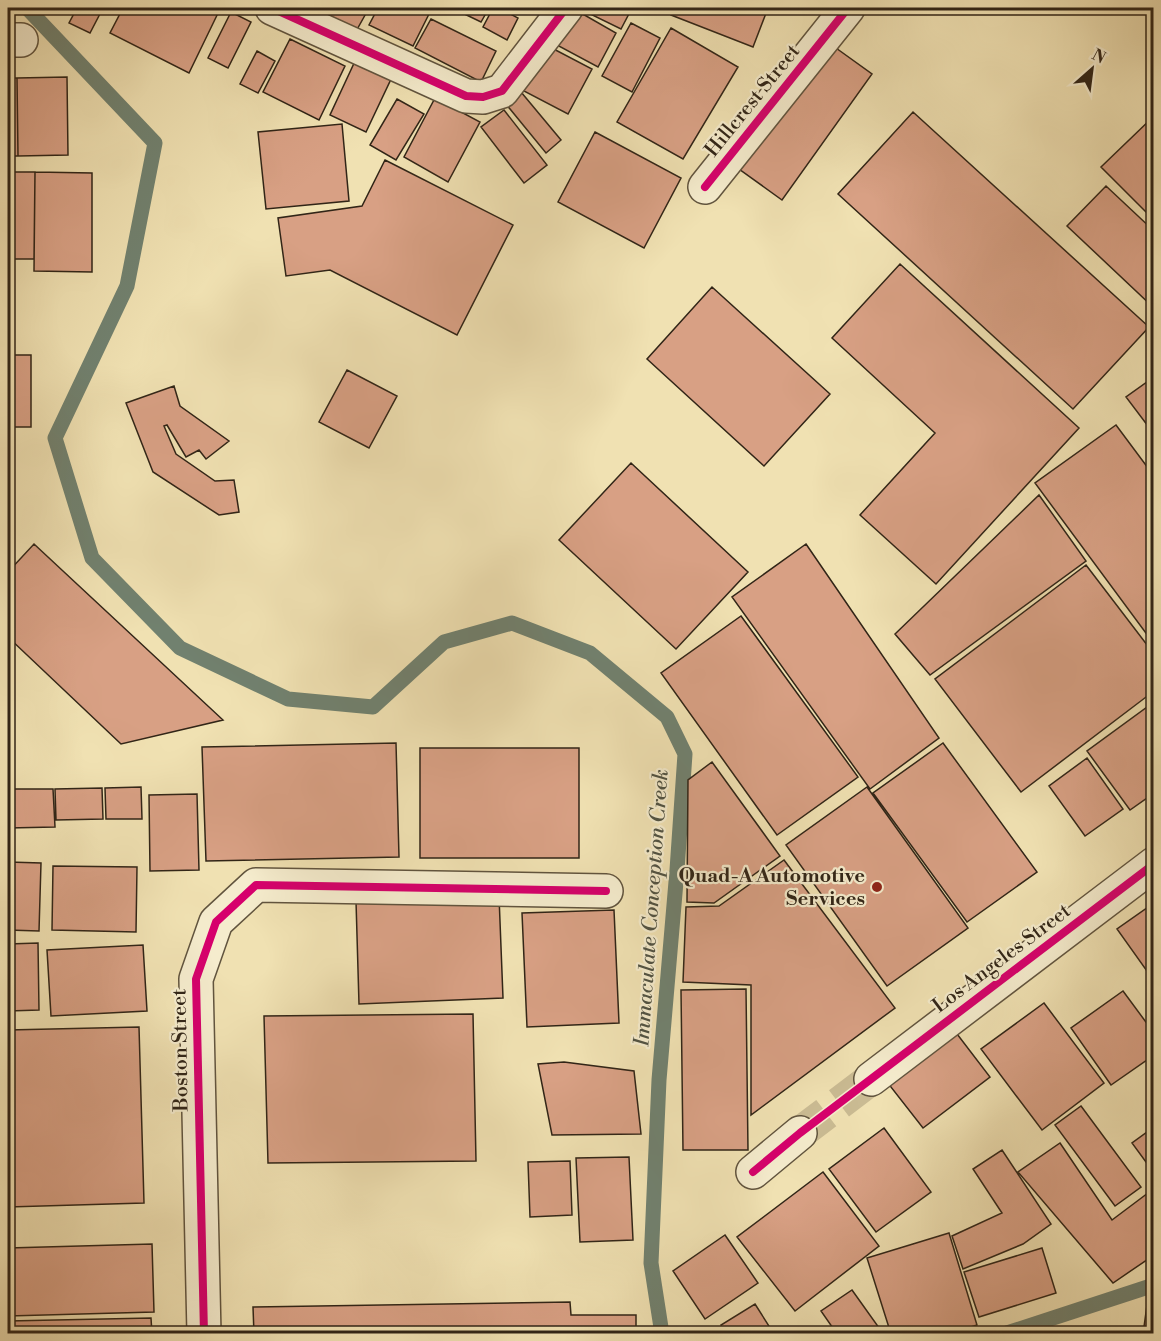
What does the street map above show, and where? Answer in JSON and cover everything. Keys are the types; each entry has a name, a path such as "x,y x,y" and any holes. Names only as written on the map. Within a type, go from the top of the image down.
{"street":[{"path":"272,8 466,96 483,97 502,91 566,8"},
{"name":"Hillcrest Street","path":"705,187 848,8"},
{"name":"Los Angeles Street","path":"871,1079 1154,864"},
{"name":"Boston Street","path":"204,1334 196,979 216,922 256,885 606,891"},
{"path":"753,1172 800,1133"}],"building":[{"path":"77,8 103,8 90,33 69,23"},
{"path":"123,8 220,9 189,73 110,33"},
{"path":"326,8 369,8 355,33 322,15"},
{"path":"378,8 432,8 413,46 369,25"},
{"path":"452,8 489,8 481,22"},
{"path":"493,8 499,8 518,18 507,40 483,27"},
{"path":"583,8 632,8 621,29 582,10"},
{"path":"674,8 768,8 753,47 671,15"},
{"path":"574,9 616,33 598,67 555,44"},
{"path":"231,12 251,22 228,68 208,58"},
{"path":"431,19 496,51 481,82 415,48"},
{"path":"631,23 660,38 632,92 602,76"},
{"path":"671,28 738,67 683,159 617,122"},
{"path":"290,39 345,66 319,120 263,92"},
{"path":"829,43 872,74 782,200 739,169"},
{"path":"546,45 592,69 568,114 522,90"},
{"path":"257,51 275,61 258,93 240,84"},
{"path":"356,59 392,77 366,132 330,115"},
{"path":"67,77 68,155 18,156 17,78"},
{"path":"8,78 17,78 18,156 8,156"},
{"path":"516,86 561,140 546,153 501,98"},
{"path":"435,98 480,122 448,182 404,157"},
{"path":"397,99 424,114 396,160 370,145"},
{"path":"504,110 547,165 524,183 481,127"},
{"path":"913,112 1149,327 1073,409 838,194"},
{"path":"1154,116 1154,220 1101,167"},
{"path":"342,124 349,201 266,209 258,132"},
{"path":"595,132 681,178 644,248 558,202"},
{"path":"385,160 513,225 457,335 330,270 286,276 278,218 362,206"},
{"path":"8,172 35,172 34,259 8,259"},
{"path":"35,172 92,173 92,272 34,271"},
{"path":"1106,186 1154,231 1154,308 1067,226"},
{"path":"900,264 1079,428 936,584 860,515 935,433 832,338"},
{"path":"712,287 830,394 764,466 647,359"},
{"path":"8,355 31,355 31,427 8,427"},
{"path":"347,370 397,396 369,448 319,422"},
{"path":"1154,377 1154,434 1126,397"},
{"path":"174,386 180,406 229,441 206,459 199,450 186,457 167,425 164,426 176,454 215,481 234,480 239,512 219,515 153,472 126,403"},
{"path":"1116,425 1154,476 1154,644 1035,483"},
{"path":"8,447 13,447 14,530 8,530"},
{"path":"631,463 748,572 676,649 559,540"},
{"path":"1039,495 1086,561 930,675 895,634"},
{"path":"34,544 223,720 121,744 8,637 8,572"},
{"path":"806,544 939,738 870,789 732,597"},
{"path":"1086,565 1154,654 1154,691 1021,792 935,679"},
{"path":"741,616 858,777 777,835 661,673"},
{"path":"1154,702 1154,793 1130,810 1087,751"},
{"path":"396,743 399,857 206,861 202,747"},
{"path":"943,743 1037,872 967,922 873,793"},
{"path":"420,748 579,748 579,858 420,858"},
{"path":"1087,758 1123,809 1085,836 1049,786"},
{"path":"712,762 780,856 714,903 687,902 688,780"},
{"path":"141,787 142,819 106,819 105,788"},
{"name":"Quad-A Automotive Services","path":"867,787 968,928 887,986 786,845"},
{"path":"102,788 103,819 56,820 55,789"},
{"path":"8,789 53,789 55,827 8,828"},
{"path":"197,794 199,870 150,871 149,795"},
{"path":"784,860 895,1008 751,1115 751,985 683,982 686,907 719,906"},
{"path":"8,862 41,863 39,931 8,930"},
{"path":"53,866 137,867 136,932 52,930"},
{"path":"499,896 503,998 359,1004 356,901"},
{"path":"1154,903 1154,981 1117,929"},
{"path":"614,910 619,1023 527,1027 522,913"},
{"path":"38,943 39,1010 8,1011 8,944"},
{"path":"143,945 147,1011 51,1016 47,950"},
{"path":"746,989 748,1150 683,1150 681,990"},
{"path":"1123,991 1154,1033 1154,1055 1111,1085 1071,1028"},
{"path":"1044,1003 1104,1083 1042,1130 981,1049"},
{"path":"473,1014 476,1161 268,1163 264,1016"},
{"path":"139,1027 144,1203 8,1207 8,1030"},
{"path":"954,1030 990,1077 923,1128 887,1082"},
{"path":"564,1062 634,1071 641,1134 552,1135 538,1064"},
{"path":"1081,1106 1141,1187 1115,1206 1055,1125"},
{"path":"1154,1127 1154,1173 1132,1143"},
{"path":"884,1128 931,1192 876,1232 829,1169"},
{"path":"1060,1143 1112,1220 1148,1193 1154,1201 1154,1255 1113,1283 1018,1172"},
{"path":"1002,1150 1051,1224 1023,1244 963,1269 952,1236 1002,1213 973,1169"},
{"path":"629,1157 633,1240 580,1242 576,1158"},
{"path":"570,1161 572,1215 530,1217 528,1162"},
{"path":"823,1172 879,1246 795,1311 737,1237"},
{"path":"949,1233 977,1325 949,1334 891,1334 867,1258"},
{"path":"725,1235 758,1283 705,1319 673,1271"},
{"path":"152,1244 154,1312 8,1316 8,1248"},
{"path":"1042,1248 1056,1293 979,1317 964,1272"},
{"path":"852,1290 882,1332 879,1334 837,1334 821,1311"},
{"path":"570,1302 571,1315 636,1315 636,1334 254,1334 253,1307"},
{"path":"755,1304 774,1334 726,1334 721,1325"},
{"path":"1147,1305 1154,1306 1154,1334 1143,1334"},
{"path":"151,1318 152,1334 8,1334 8,1321"}],"waterway":[{"name":"Immaculate Conception Creek","path":"27,8 155,143 127,286 55,438 92,558 180,648 288,699 373,707 444,642 512,623 590,653 667,717 685,754 659,1080 651,1263 662,1334"},
{"name":"Immaculate Conception Creek","path":"1004,1334 1154,1285"}],"tunnel":[{"path":"800,1133 871,1079"}],"cycle path":[{"path":"272,8 466,96 483,97 502,91 566,8"},
{"path":"705,187 848,8"},
{"path":"753,1172 800,1133 1154,864"},
{"path":"204,1334 196,979 216,922 256,885 606,891"}],"place":[{"name":"Quad-A Automotive Services","path":"877,887"}]}
